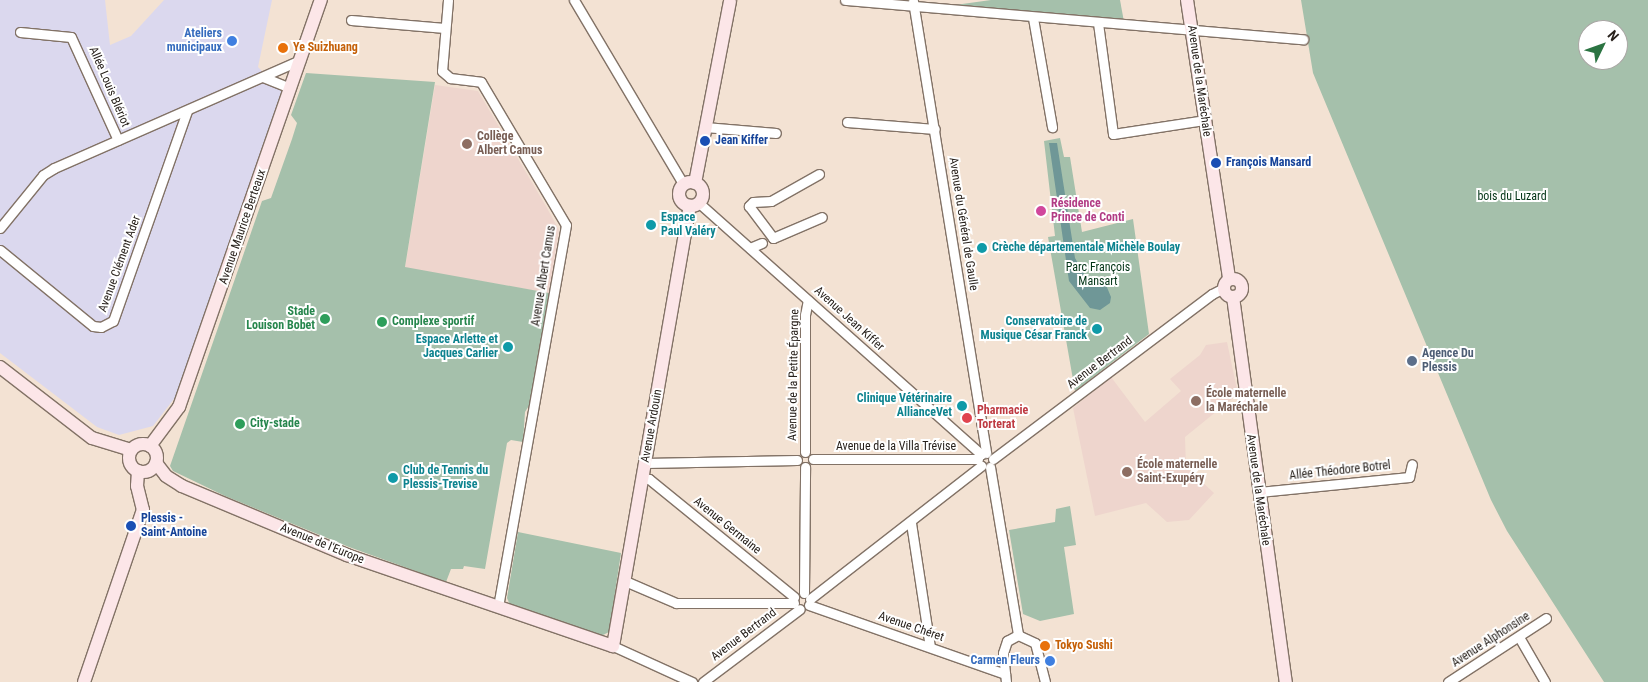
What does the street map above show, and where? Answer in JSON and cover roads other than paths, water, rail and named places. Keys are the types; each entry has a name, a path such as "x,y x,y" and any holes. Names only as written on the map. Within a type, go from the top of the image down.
{"street":[{"name":"Avenue Maurice Berteaux","path":"150,446 179,407 322,0"},
{"name":"Avenue Albert Camus","path":"448,0 442,71 446,76 482,82 566,225 498,606"},
{"path":"574,0 689,184 702,192 695,204 680,198 689,184 705,127 730,0 721,0 689,184"},
{"path":"845,0 913,3 1033,18 1191,28 1303,39"},
{"name":"Avenue de la Maréchale","path":"1187,0 1286,682"},
{"name":"Avenue du Général de Gaulle","path":"913,3 935,129 985,460 1018,635"},
{"path":"1033,18 1052,127"},
{"path":"351,20 445,28"},
{"path":"1098,23 1114,134 1204,120"},
{"name":"Allée Louis Blériot","path":"20,32 71,37 118,140"},
{"path":"0,228 43,175 300,60"},
{"path":"263,77 290,88"},
{"name":"Avenue Clément Ader","path":"0,250 93,326 102,327 113,321 187,111"},
{"path":"848,122 935,129"},
{"path":"705,127 776,132"},
{"path":"819,174 771,201 753,202 749,206 773,238 822,217"},
{"name":"Avenue Jean Kiffer","path":"695,204 750,248 985,460"},
{"name":"Avenue Ardouin","path":"613,646 645,462 695,204"},
{"path":"750,248 762,243"},
{"name":"Avenue Bertrand","path":"808,599 911,523 985,460 1212,294 1229,288"},
{"name":"Avenue de la Petite Épargne","path":"805,452 805,315 808,300"},
{"path":"0,367 92,438 131,450 142,444 150,446 157,456 156,464 147,472 138,472 129,463 131,450"},
{"path":"797,460 805,452 813,459 805,467 808,599"},
{"name":"Avenue de la Villa Trévise","path":"813,459 985,460"},
{"path":"645,462 797,460 805,467"},
{"name":"Avenue de l'Europe","path":"156,464 166,476 182,486 341,552 613,646"},
{"name":"Allée Théodore Botrel","path":"1258,492 1409,477 1412,464"},
{"path":"84,682 143,510 137,486 138,472"},
{"name":"Avenue Germaine","path":"643,478 649,479 796,603"},
{"path":"911,523 930,647"},
{"path":"625,580 676,603 796,603 808,599"},
{"path":"796,603 808,599"},
{"name":"Avenue Chéret","path":"808,599 1005,678"},
{"name":"Avenue Bertrand","path":"703,682 796,603"},
{"name":"Avenue Alphonsine","path":"1448,682 1546,618"},
{"path":"1005,678 1003,653 1007,641 1018,635 1035,643 1045,682"},
{"path":"1519,637 1544,682"},
{"path":"613,646 692,682"}],"water":[{"path":"1049,143 1057,143 1075,258 1087,279 1094,285 1106,285 1111,297 1110,303 1100,310 1090,308 1069,281"}],"place":[{"name":"Ateliers municipaux","path":"232,41"},
{"name":"Ye Suizhuang","path":"283,48"},
{"name":"Jean Kiffer","path":"705,141"},
{"name":"Collège Albert Camus","path":"467,144"},
{"name":"François Mansard","path":"1216,163"},
{"name":"Résidence Prince de Conti","path":"1041,211"},
{"name":"Espace Paul Valéry","path":"651,225"},
{"name":"Crèche départementale Michèle Boulay","path":"982,248"},
{"name":"Stade Louison Bobet","path":"325,319"},
{"name":"Complexe sportif","path":"382,322"},
{"name":"Conservatoire de Musique César Franck","path":"1097,329"},
{"name":"Espace Arlette et Jacques Carlier","path":"508,347"},
{"name":"Agence Du Plessis","path":"1412,361"},
{"name":"École maternelle la Maréchale","path":"1196,401"},
{"name":"Clinique Vétérinaire AllianceVet","path":"962,406"},
{"name":"Pharmacie Torterat","path":"967,418"},
{"name":"City-stade","path":"240,424"},
{"name":"École maternelle Saint-Exupéry","path":"1127,472"},
{"name":"Club de Tennis du Plessis-Trevise","path":"393,478"},
{"name":"Plessis - Saint-Antoine","path":"131,526"},
{"name":"Tokyo Sushi","path":"1045,646"},
{"name":"Carmen Fleurs","path":"1050,661"}],"park label":[{"name":"bois du Luzard","path":"1512,197"},
{"name":"Parc François Mansart","path":"1098,275"}]}
